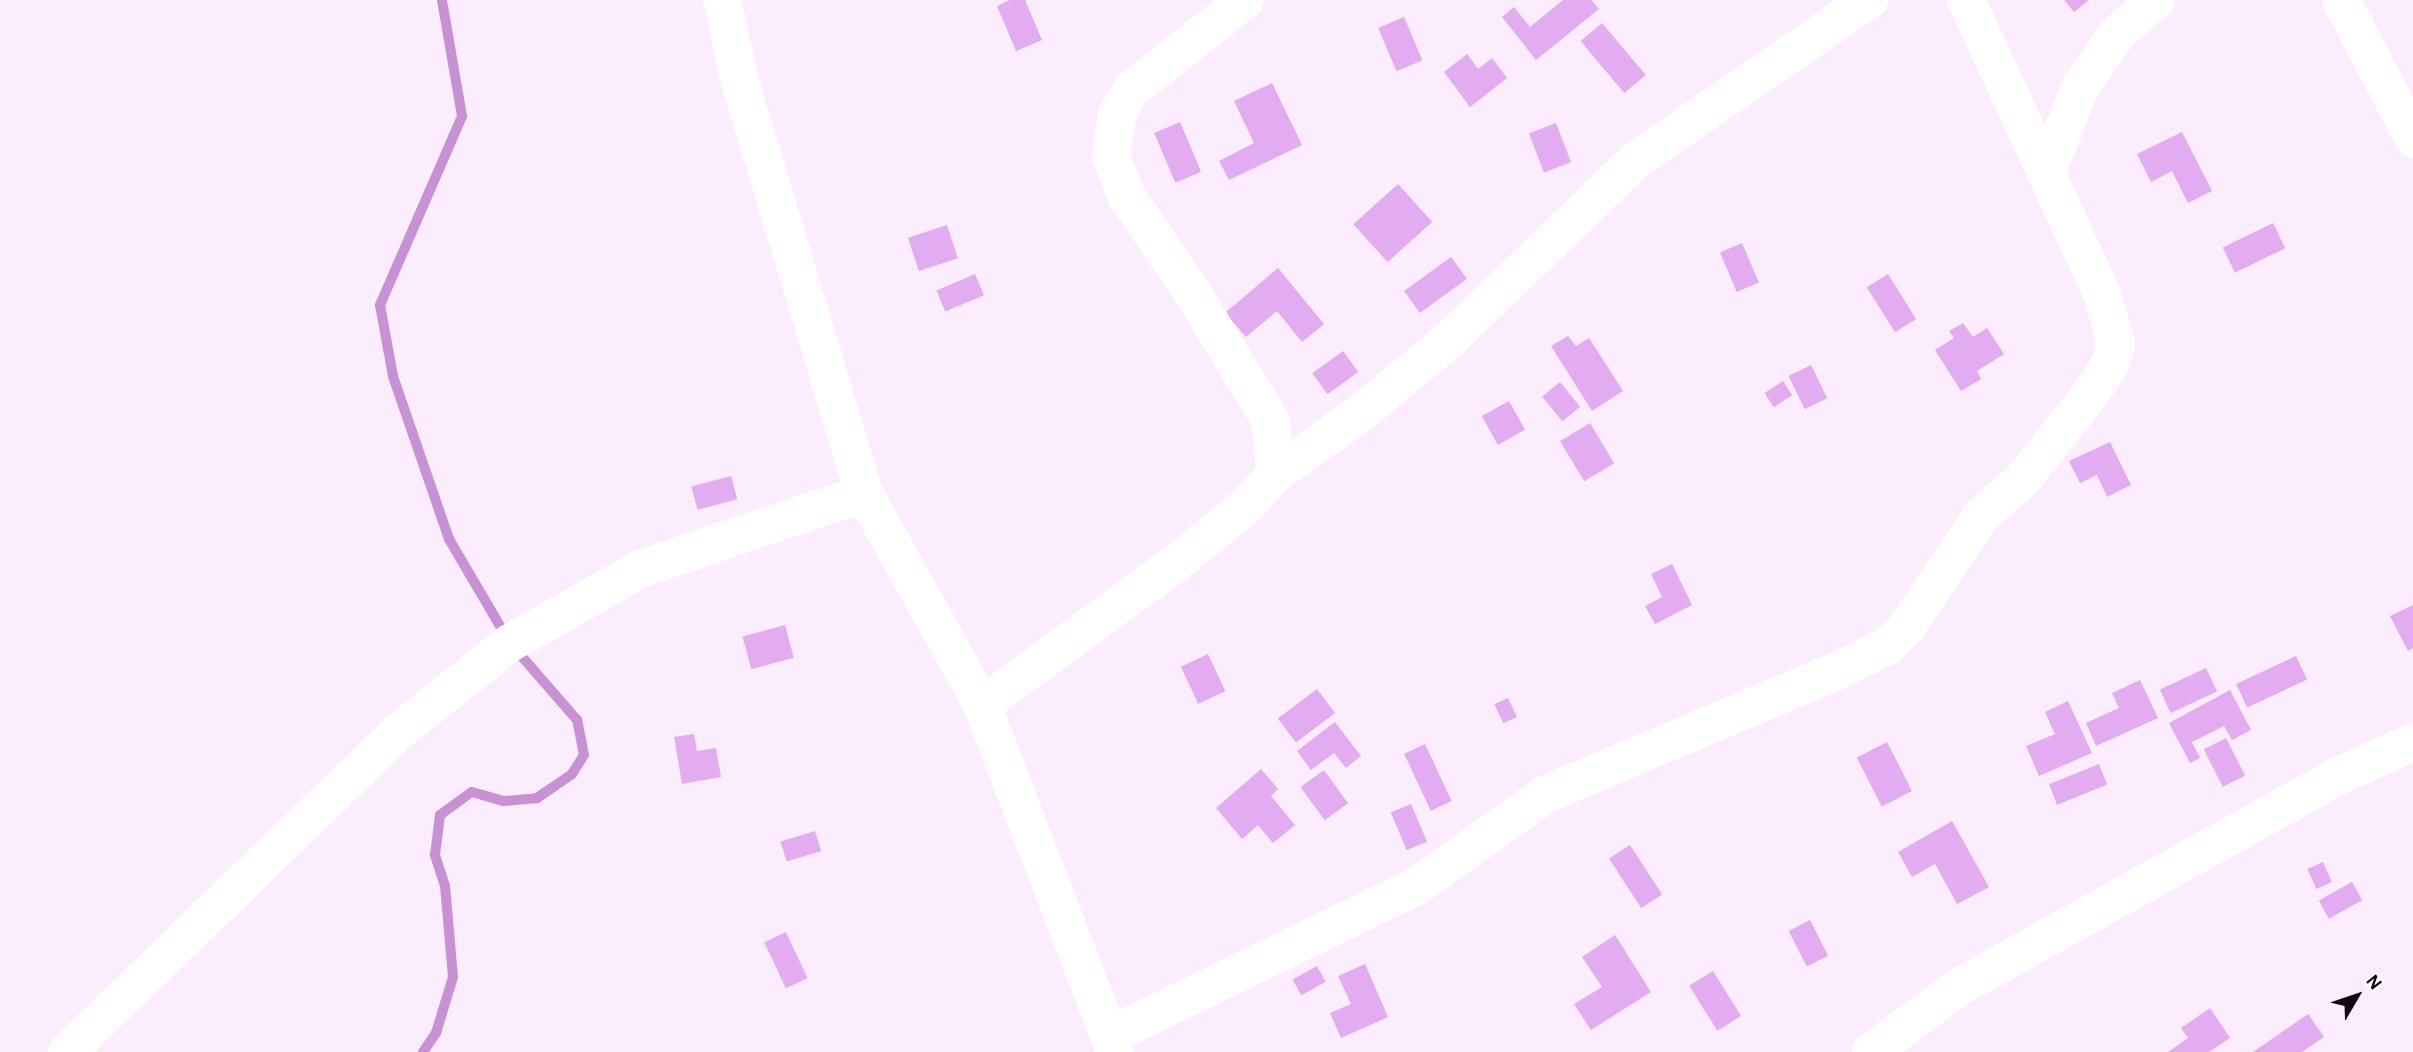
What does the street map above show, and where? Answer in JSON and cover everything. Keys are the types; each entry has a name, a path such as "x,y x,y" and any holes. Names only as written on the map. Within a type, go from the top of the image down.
{"street":[{"path":"722,0 740,82 864,493 982,705 1112,1044 1417,886 1546,794 1675,743 1889,645 1981,516 2030,471 2112,359 2113,323 1966,0"},
{"path":"1245,0 1131,90 1117,115 1111,156 1127,197 1190,289 1271,421 1275,474"},
{"path":"982,705 1175,564 1245,507 1275,474 1362,412 1447,342 1636,160 1869,0"},
{"path":"2047,173 2080,87 2118,33 2156,0"},
{"path":"2341,0 2413,138"},
{"path":"67,1052 398,732 510,643 640,569 864,493"},
{"path":"1892,1047 1959,987 2340,775 2413,742"}],"building":[{"path":"1010,0 1025,0 1042,40 1016,51 997,6"},
{"path":"1563,0 1591,0 1599,9 1536,60 1502,17 1514,7 1530,27"},
{"path":"2064,0 2089,0 2074,12"},
{"path":"1404,17 1422,60 1397,71 1378,28"},
{"path":"1602,23 1646,75 1624,93 1581,41"},
{"path":"1467,54 1478,69 1492,58 1507,78 1470,107 1444,72"},
{"path":"1272,83 1302,145 1229,180 1219,161 1254,143 1234,101"},
{"path":"1180,122 1201,172 1175,183 1154,133"},
{"path":"1556,123 1571,162 1544,173 1529,133"},
{"path":"2182,132 2212,191 2188,203 2172,171 2151,182 2137,154"},
{"path":"1398,184 1432,222 1388,262 1353,224"},
{"path":"2273,223 2285,248 2235,273 2223,248"},
{"path":"947,225 958,258 919,271 908,238"},
{"path":"1742,243 1759,283 1737,292 1720,252"},
{"path":"1451,257 1467,279 1420,313 1404,291"},
{"path":"1278,268 1324,324 1302,342 1277,311 1246,337 1225,313"},
{"path":"975,274 984,295 945,312 936,290"},
{"path":"1888,274 1916,319 1895,332 1867,287"},
{"path":"1963,323 1973,337 1987,328 2004,354 1977,371 1981,379 1961,391 1935,350 1954,338 1949,331"},
{"path":"1568,336 1576,346 1589,338 1623,391 1592,411 1551,346"},
{"path":"1343,351 1358,372 1328,394 1312,373"},
{"path":"1811,365 1827,398 1805,409 1789,376"},
{"path":"1783,381 1792,395 1774,407 1765,393"},
{"path":"1560,382 1580,407 1562,421 1542,396"},
{"path":"1509,401 1525,430 1498,445 1482,416"},
{"path":"1590,423 1614,463 1584,481 1560,441"},
{"path":"2110,442 2131,485 2107,497 2097,475 2080,483 2069,461"},
{"path":"731,476 737,499 698,510 691,487"},
{"path":"1672,564 1692,605 1655,624 1645,606 1662,597 1651,574"},
{"path":"2413,605 2413,648 2408,651 2390,616"},
{"path":"785,625 794,658 751,669 742,636"},
{"path":"1208,654 1225,691 1198,704 1181,667"},
{"path":"2296,656 2307,680 2247,707 2236,684"},
{"path":"2206,668 2217,692 2171,713 2160,690"},
{"path":"2140,680 2158,718 2096,746 2086,723 2119,708 2112,693"},
{"path":"1317,689 1335,713 1296,742 1278,718"},
{"path":"2230,690 2251,730 2232,740 2224,726 2192,742 2200,758 2190,763 2169,723"},
{"path":"1508,698 1517,717 1503,723 1494,704"},
{"path":"2068,701 2092,753 2039,776 2026,746 2055,734 2045,712"},
{"path":"1335,722 1361,756 1346,768 1334,753 1311,770 1297,751"},
{"path":"694,734 697,751 716,748 721,777 682,784 674,737"},
{"path":"2226,738 2245,775 2223,787 2204,749"},
{"path":"1887,742 1912,791 1882,806 1857,757"},
{"path":"1425,744 1452,801 1431,811 1404,754"},
{"path":"2099,764 2107,784 2057,805 2049,784"},
{"path":"1261,769 1278,789 1271,796 1295,825 1273,843 1258,825 1242,839 1216,808"},
{"path":"1324,770 1348,803 1325,820 1301,787"},
{"path":"1411,804 1427,842 1407,850 1391,813"},
{"path":"1952,821 1989,887 1957,904 1935,864 1912,877 1898,852"},
{"path":"815,831 821,851 787,862 781,842"},
{"path":"1630,845 1662,894 1641,908 1609,859"},
{"path":"2323,862 2332,882 2316,889 2307,869"},
{"path":"2352,882 2362,900 2329,919 2319,900"},
{"path":"1810,920 1828,956 1807,967 1789,931"},
{"path":"786,932 808,978 786,988 764,942"},
{"path":"1615,935 1651,992 1591,1030 1574,1004 1602,987 1582,957"},
{"path":"1365,964 1388,1017 1341,1038 1330,1013 1351,1004 1338,976"},
{"path":"1317,966 1326,982 1301,995 1293,980"},
{"path":"1713,971 1741,1016 1717,1031 1689,986"},
{"path":"2210,1008 2230,1038 2209,1052 2168,1052 2188,1038 2181,1028"},
{"path":"2308,1014 2324,1037 2302,1052 2253,1052"}],"waterway":[{"path":"423,1052 436,1033 453,977 445,886 435,855 440,815 472,792 504,801 537,798 572,774 584,755 577,720 510,643 449,539 393,376 380,305 462,116 442,0"}]}
